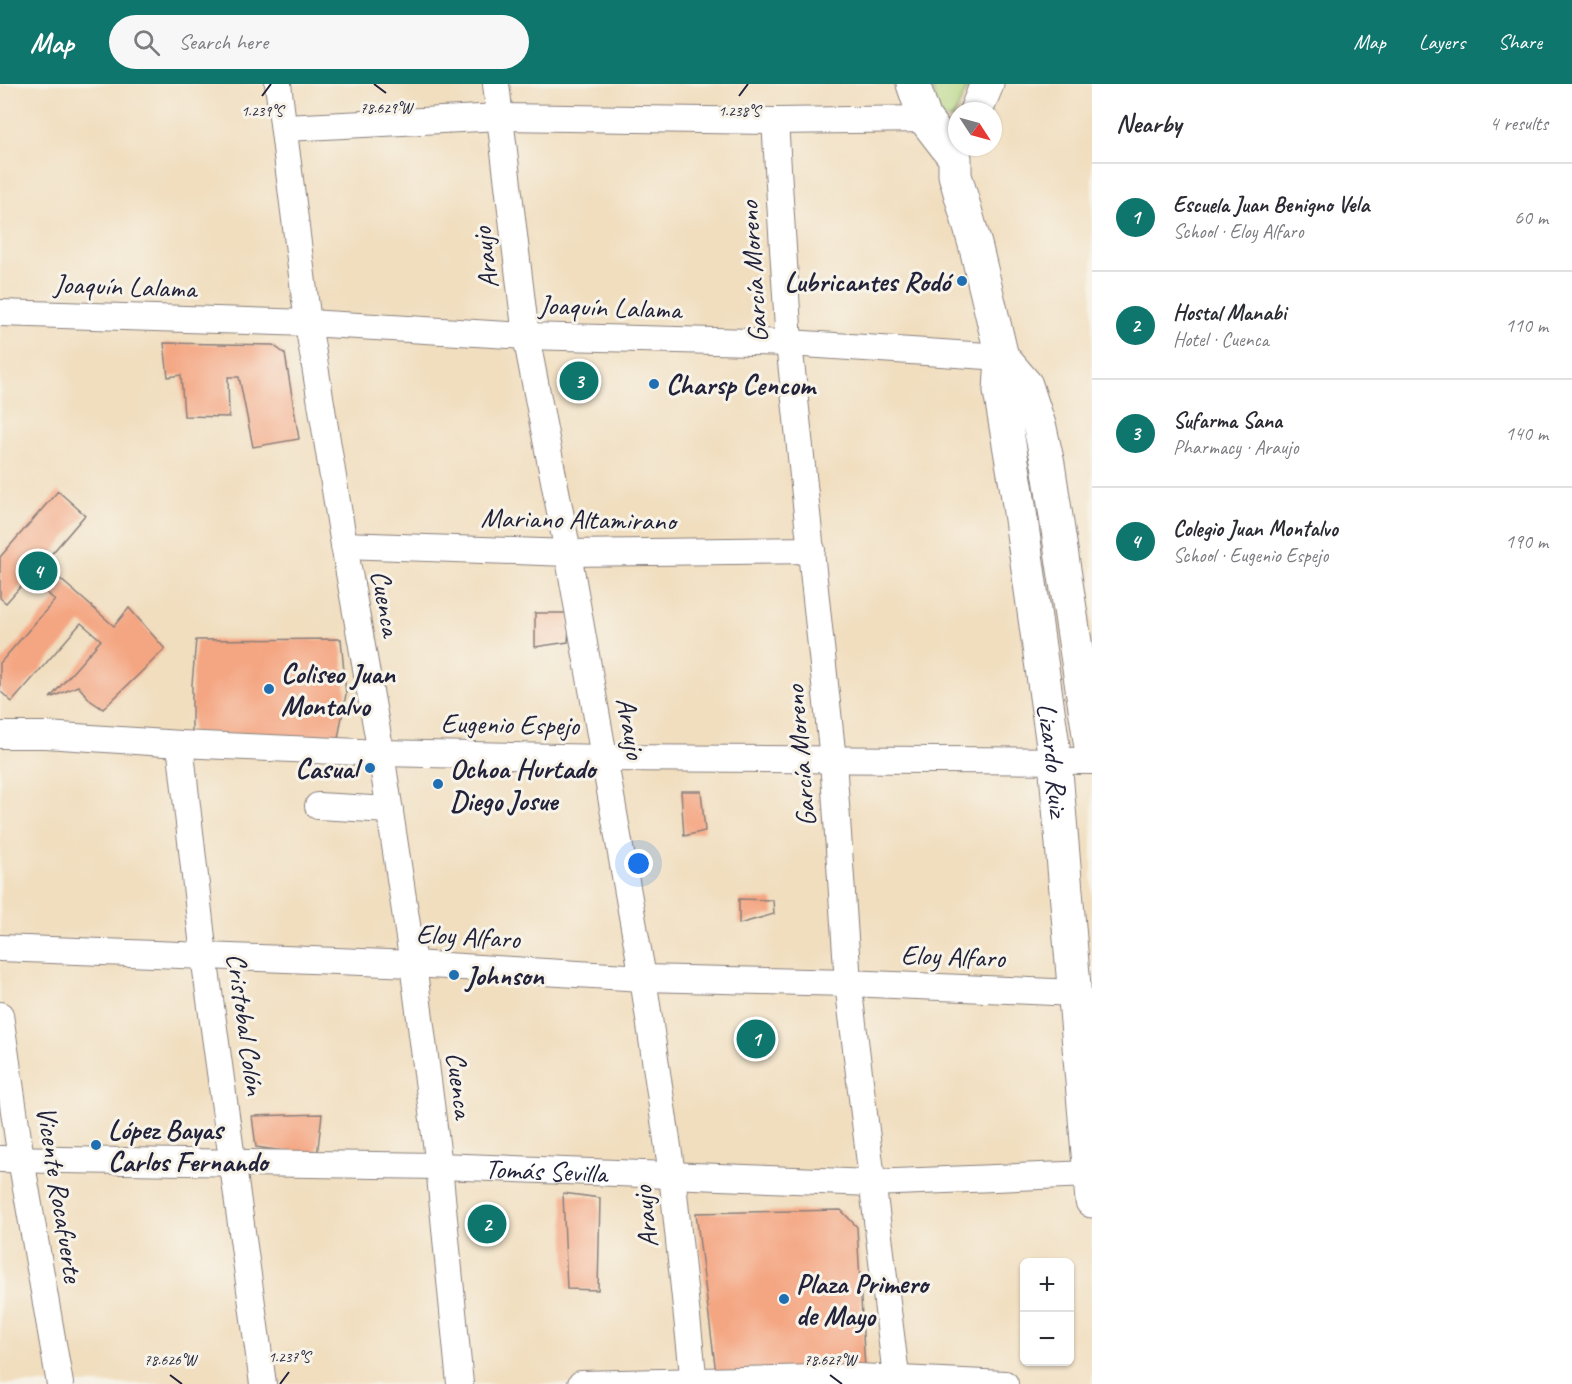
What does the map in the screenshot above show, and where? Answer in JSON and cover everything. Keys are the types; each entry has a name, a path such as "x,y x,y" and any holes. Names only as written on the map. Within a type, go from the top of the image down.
{"main road":[{"name":"Lizardo Ruiz","path":"913,84 925,119 948,143"},
{"path":"979,102 987,84"},
{"name":"Lizardo Ruiz","path":"958,156 955,175 976,248 1002,357 1000,391 1017,491 1056,760 1092,1183"},
{"name":"Lizardo Ruiz","path":"1002,357 1026,385 1040,428 1048,464 1092,754"}],"street":[{"name":"Cuenca","path":"278,84 308,323 381,753 412,964 439,1166 460,1384"},
{"name":"Araujo","path":"496,84 526,336 568,553 643,978 672,1174 694,1382"},
{"path":"285,128 500,117 775,121 925,119"},
{"name":"García Moreno","path":"775,121 789,344 833,760 848,983 897,1381"},
{"name":"Joaquín Lalama","path":"0,313 308,323 526,336 789,344 1002,357"},
{"name":"Mariano Altamirano","path":"344,545 568,553 812,550"},
{"name":"Eugenio Espejo","path":"0,735 46,735 381,753 604,758 1092,761"},
{"name":"Cristobal Colón","path":"180,744 204,956 263,1384"},
{"path":"318,807 390,810"},
{"name":"Eloy Alfaro","path":"0,948 412,964 643,978 848,983 1076,993"},
{"name":"Vicente Rocafuerte","path":"0,1015 11,1159 60,1384"},
{"name":"Tomás Sevilla","path":"11,1159 439,1166 872,1183 1092,1183"},
{"path":"581,1384 858,1377 897,1381 1005,1384"}],"green space":[{"path":"931,84 969,84 961,102 948,102 948,119 941,120"}],"building":[{"path":"164,343 273,345 285,354 299,439 253,447 239,377 228,377 229,417 184,416 181,375 168,377"},
{"path":"58,491 85,515 43,564 114,626 129,608 165,649 103,709 91,701 78,686 50,698 101,640 81,623 12,702 0,691 0,663 55,600 29,577 6,603 0,598 0,557"},
{"path":"535,613 570,613 568,642 535,647"},
{"name":"Coliseo Juan Montalvo","path":"341,639 346,694 338,739 192,733 192,684 196,640"},
{"path":"681,791 701,791 705,831 684,836"},
{"path":"739,899 773,900 774,914 739,924"},
{"path":"322,1114 317,1156 256,1147 252,1116"},
{"path":"563,1193 600,1198 598,1290 567,1289"},
{"name":"Plaza Primero de Mayo","path":"841,1210 857,1227 865,1370 716,1373 696,1213"}],"place":[{"name":"Lubricantes Rodó","path":"962,281"},
{"name":"Sufarma Sana","path":"579,381"},
{"name":"Charsp Cencom","path":"654,384"},
{"name":"Colegio Juan Montalvo","path":"38,571"},
{"name":"Coliseo Juan Montalvo","path":"269,689"},
{"name":"Casual","path":"370,768"},
{"name":"Ochoa Hurtado Diego Josue","path":"438,784"},
{"name":"Johnson","path":"454,975"},
{"name":"Escuela Juan Benigno Vela","path":"756,1039"},
{"name":"López Bayas Carlos Fernando","path":"96,1145"},
{"name":"Hostal Manabi","path":"487,1224"},
{"name":"Plaza Primero de Mayo","path":"784,1299"}]}
